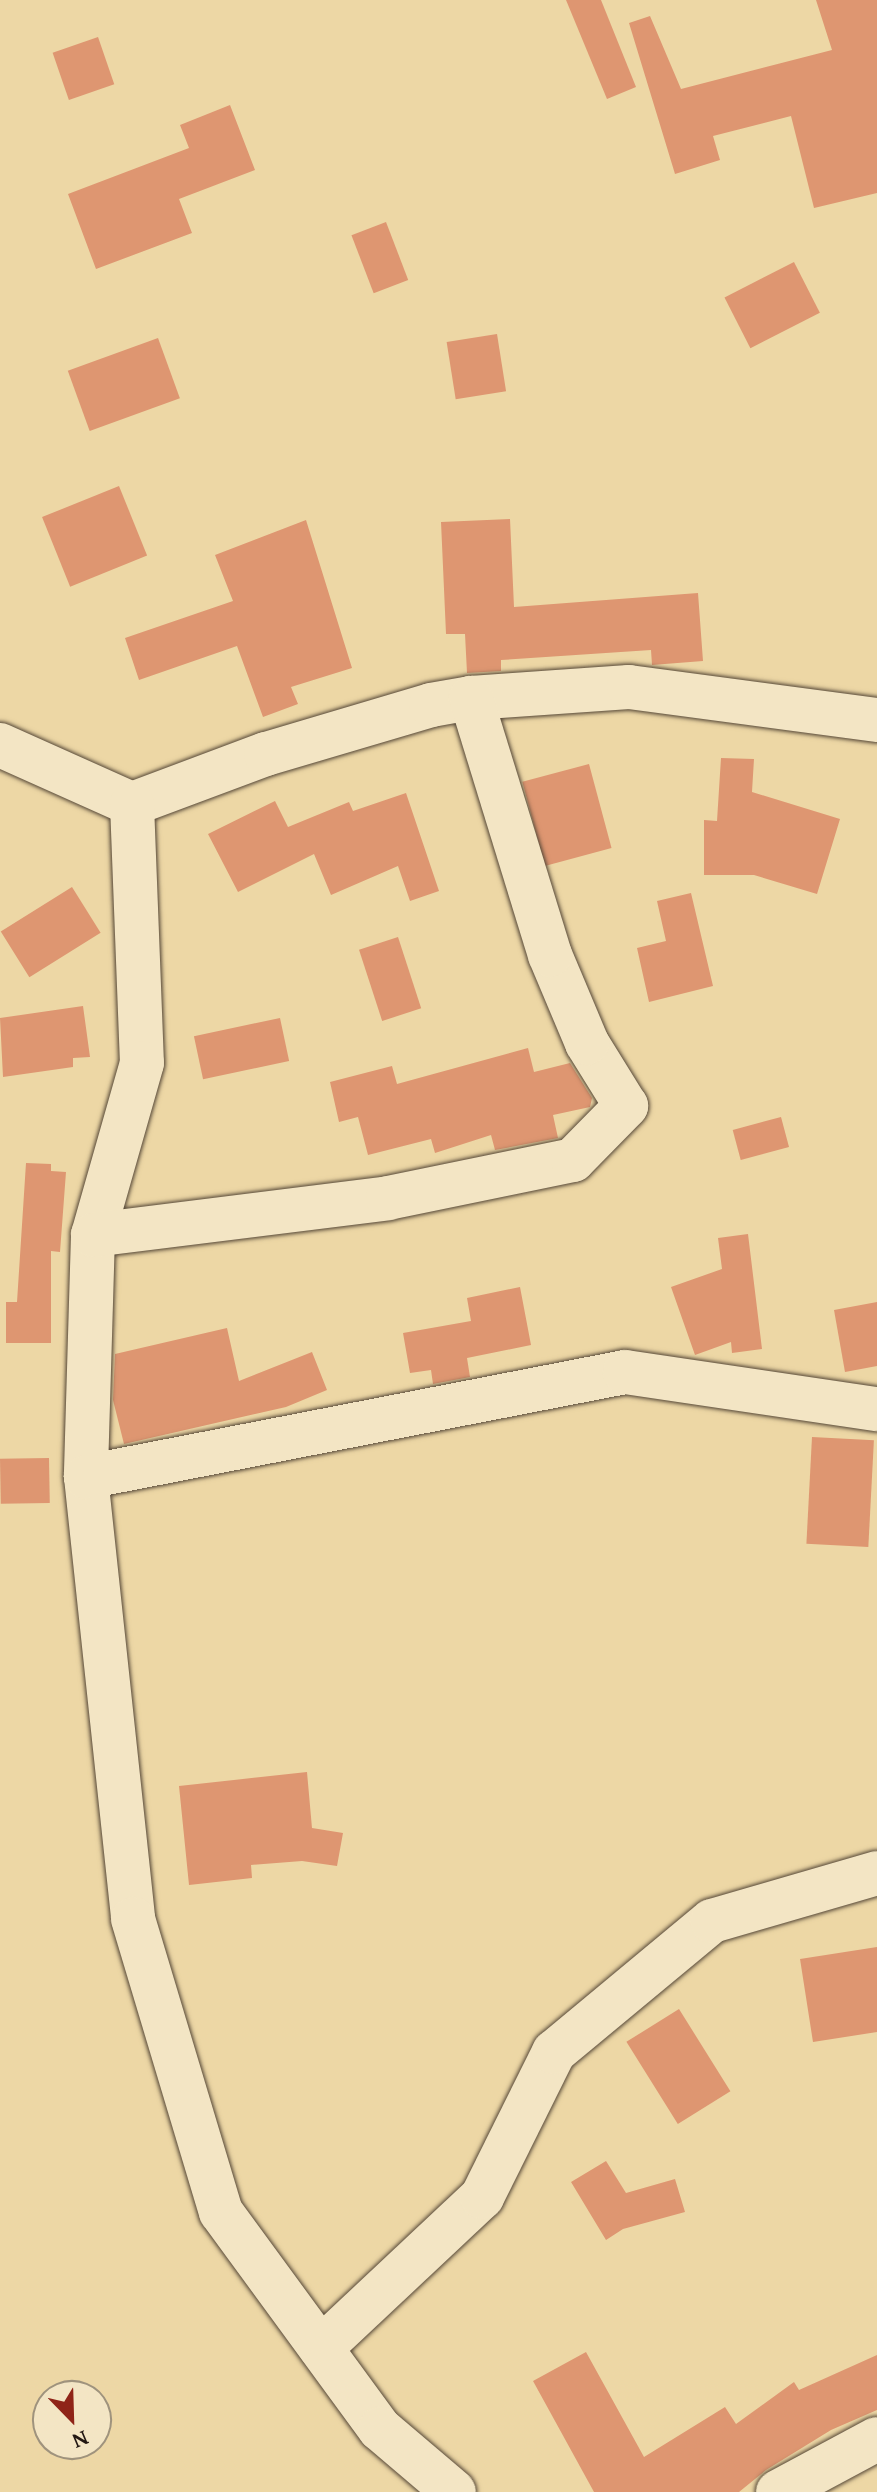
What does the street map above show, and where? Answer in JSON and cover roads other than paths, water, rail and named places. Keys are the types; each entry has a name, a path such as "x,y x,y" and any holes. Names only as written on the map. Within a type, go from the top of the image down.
{"street":[{"path":"0,745 132,804 266,754 431,705 471,698 629,687 877,720"},
{"path":"93,1235 388,1198 573,1160 626,1106 587,1043 550,955 471,698"},
{"path":"132,804 142,1063 93,1235 86,1477 133,1919 221,2212 380,2429 454,2492"},
{"path":"86,1477 625,1372 877,1409"},
{"path":"321,2348 482,2197 554,2052 712,1921 877,1873"},
{"path":"778,2492 877,2439"}]}
